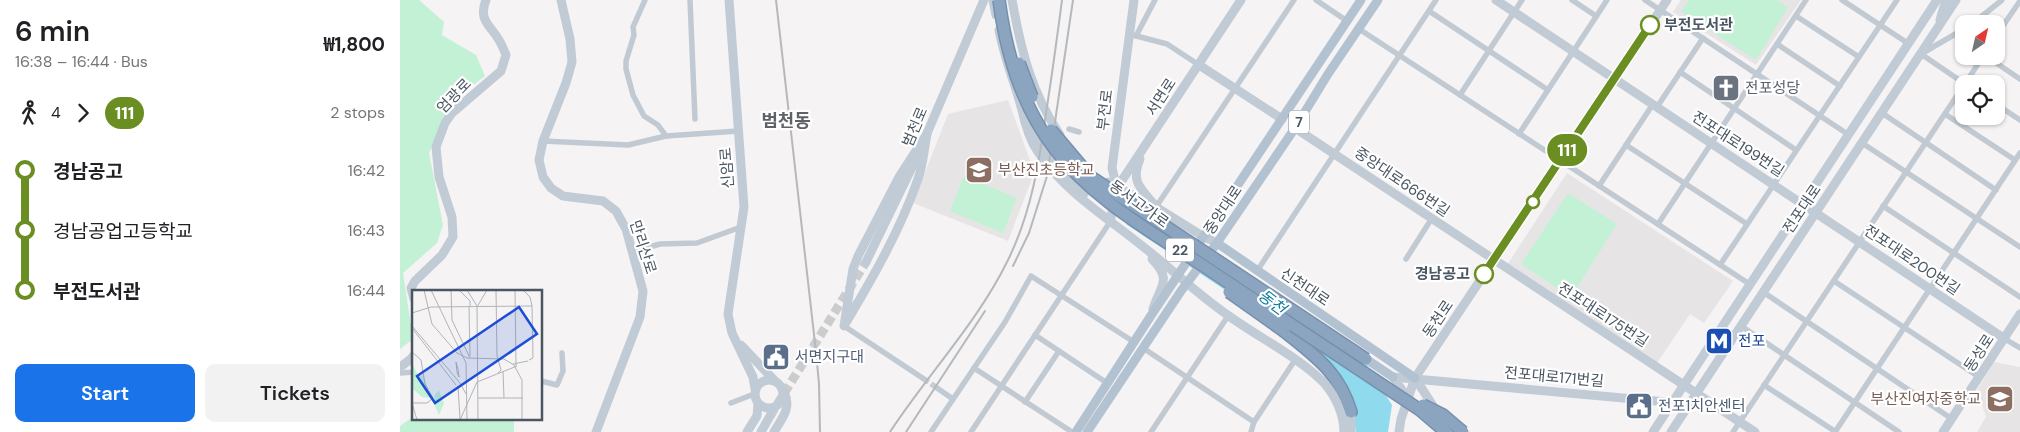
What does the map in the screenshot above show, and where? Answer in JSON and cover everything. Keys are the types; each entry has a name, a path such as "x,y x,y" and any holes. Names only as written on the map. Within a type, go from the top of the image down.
{"highway":[{"name":"동서고가로","path":"999,0 1008,50 1018,82 1038,125 1065,162 1082,179 1114,205 1162,238 1420,410 1444,432"},
{"name":"동서고가로","path":"1007,0 1015,48 1032,98 1057,140 1088,175 1110,194 1152,224 1423,405 1454,432"},
{"path":"1088,175 1366,359"},
{"path":"1162,238 1178,256 1284,331 1316,357 1339,382 1346,395 1351,412"},
{"path":"1300,331 1321,351 1416,414 1438,432"},
{"path":"1423,405 1444,415 1463,432"}],"main road":[{"name":"엄광로","path":"412,292 411,288 415,282 442,255 452,237 452,218 439,177 436,147 445,124 452,113 501,70 506,55 498,39 485,22 483,7 486,0"},
{"name":"만리산로","path":"561,0 570,39 572,62 566,83 543,141 539,160 543,177 551,188 563,196 604,201 616,211 626,229 643,291 640,316 596,432"},
{"name":"신암로","path":"729,0 744,207 729,296 728,314 732,334"},
{"name":"범천로","path":"866,262 907,181 984,0"},
{"path":"993,0 1003,54 1022,109 1044,146 1064,172 1110,222 1140,243 1187,284 1228,316 1314,373 1326,386 1342,414 1344,432"},
{"name":"신천대로","path":"1012,0 1026,66 1049,118 1077,156 1098,177 1156,207 1204,238 1217,243 1415,378 1438,414 1458,432"},
{"name":"부전로","path":"1117,188 1112,168 1133,35 1134,0"},
{"name":"서면로","path":"1117,188 1241,0"},
{"name":"중앙대로","path":"1076,432 1152,314 1361,0"},
{"name":"중앙대로","path":"1087,432 1295,128 1328,74 1378,0"},
{"name":"전포대로199번길","path":"1496,0 1804,204"},
{"name":"동천로","path":"1398,432 1415,378 1667,0"},
{"name":"전포대로","path":"1653,432 1937,0"},
{"path":"1940,25 1940,14 1946,0"},
{"name":"전포대로","path":"1670,432 1956,0"},
{"path":"1199,64 1282,119"},
{"name":"중앙대로666번길","path":"1295,128 1494,260"},
{"path":"844,326 875,275 918,178 927,134"},
{"path":"844,326 851,278 858,256 900,177 927,134"},
{"name":"서면로","path":"1146,145 1136,168 1136,180 1156,207"},
{"path":"1110,222 1117,188"},
{"name":"전포대로200번길","path":"1804,204 2005,339"},
{"path":"1140,243 1144,252 1163,272 1165,279 1152,314"},
{"name":"전포대로175번길","path":"1494,260 1755,432"},
{"path":"851,278 856,284 865,285 875,275"},
{"name":"동성로","path":"1943,432 2020,314"},
{"path":"732,334 750,357 779,385 786,397 787,411 774,432"},
{"path":"732,334 753,377 756,396 757,416 747,432"},
{"path":"400,367 412,358"},
{"path":"1366,359 1393,377 1417,412 1444,432"},
{"name":"전포대로171번길","path":"1393,377 1689,404"},
{"path":"766,380 779,385 783,393 781,402 774,408 765,408 756,396 758,385 766,380"},
{"path":"1351,412 1351,432"},
{"path":"761,432 770,416"}],"street":[{"path":"645,0 633,28 634,35 626,61 626,69 633,94 644,116 658,125 666,136"},
{"path":"690,0 696,119"},
{"path":"1155,0 1133,35 1167,44 1199,64"},
{"path":"1156,207 1294,0"},
{"path":"1316,0 1347,21"},
{"path":"1257,270 1436,0"},
{"path":"1460,95 1522,0"},
{"path":"1572,0 1596,16"},
{"path":"1519,134 1606,0"},
{"path":"1645,0 1850,135"},
{"path":"1658,224 1806,0"},
{"path":"1842,0 1909,44"},
{"path":"1720,265 1897,0"},
{"path":"1983,15 2002,0"},
{"path":"2005,22 2020,0"},
{"path":"1429,11 1548,90"},
{"path":"1796,16 1859,57"},
{"path":"1359,29 1750,285"},
{"path":"1955,34 1921,54 1955,77"},
{"path":"1599,186 1703,38"},
{"path":"1777,44 1840,86"},
{"path":"1998,65 2020,79"},
{"path":"1680,72 1796,150"},
{"path":"1733,432 1955,99"},
{"path":"2005,110 2020,120"},
{"path":"1882,114 1996,190"},
{"path":"1945,114 2015,160"},
{"path":"1069,130 1079,132"},
{"path":"543,141 628,145 666,136 738,131"},
{"path":"1862,143 2020,247"},
{"path":"1626,145 1747,224"},
{"path":"1764,385 1835,432 2020,153"},
{"path":"1883,206 2020,297"},
{"path":"1406,259 1432,218"},
{"path":"971,432 1110,222"},
{"path":"632,252 660,244 697,242 741,228"},
{"path":"931,432 1005,322 1031,276 1134,342"},
{"path":"1834,280 1979,377"},
{"path":"1763,292 1952,419"},
{"path":"1150,432 1228,316"},
{"path":"844,326 924,379"},
{"path":"1741,326 1899,432"},
{"path":"1035,335 1107,383"},
{"path":"2005,339 2020,348"},
{"path":"1143,348 1254,422"},
{"path":"1025,402 1060,351"},
{"path":"542,381 557,385 562,371 562,353"},
{"path":"1252,432 1254,422 1295,360"},
{"path":"974,368 1072,432"},
{"path":"937,388 953,398"},
{"path":"731,403 756,396"}],"shaded area":[{"path":"1681,0 1801,0 1756,65 1673,12"},
{"name":"부산진초등학교","path":"1008,100 1031,163 1033,176 1008,241 913,203 948,114"},
{"path":"1567,173 1733,281 1704,323 1690,314 1657,363 1507,265"},
{"name":"부산진여자중학교","path":"1994,362 2020,367 2020,432 1977,432 1986,417 1977,390"}],"green space":[{"path":"400,0 419,0 444,22 442,35 476,55 485,76 451,102 429,153 443,225 437,243 403,273 412,340 400,349"},
{"path":"1689,0 1777,0 1788,7 1756,60 1681,12"},
{"path":"964,176 1017,198 1003,233 950,211"},
{"path":"1568,193 1617,224 1571,297 1521,264"},
{"path":"412,417 412,420 514,420 514,432 400,432 400,426"}],"water":[{"name":"동천","path":"1142,200 1220,257 1354,344 1392,405 1388,432 1356,432 1349,397 1288,332 1126,224"}],"tunnel":[{"path":"770,416 866,262"},
{"path":"924,379 937,388"}],"railway":[{"path":"776,0 816,352 820,432"},
{"path":"890,432 982,305 996,283 1016,242 1023,224 1037,170 1062,0"},
{"path":"1013,266 1029,233 1047,176 1073,0"},
{"path":"906,432 985,311"}],"bus line":[{"name":"111","path":"1484,274 1650,25"}],"place":[{"name":"부전도서관","path":"1650,25"},
{"name":"전포성당","path":"1726,88"},
{"name":"부산진초등학교","path":"979,170"},
{"name":"경남공고","path":"1484,274"},
{"name":"전포","path":"1719,341"},
{"name":"서면지구대","path":"776,357"},
{"name":"부산진여자중학교","path":"2000,399"},
{"name":"전포1치안센터","path":"1639,406"}],"district":[{"name":"범천동","path":"786,121"}]}
